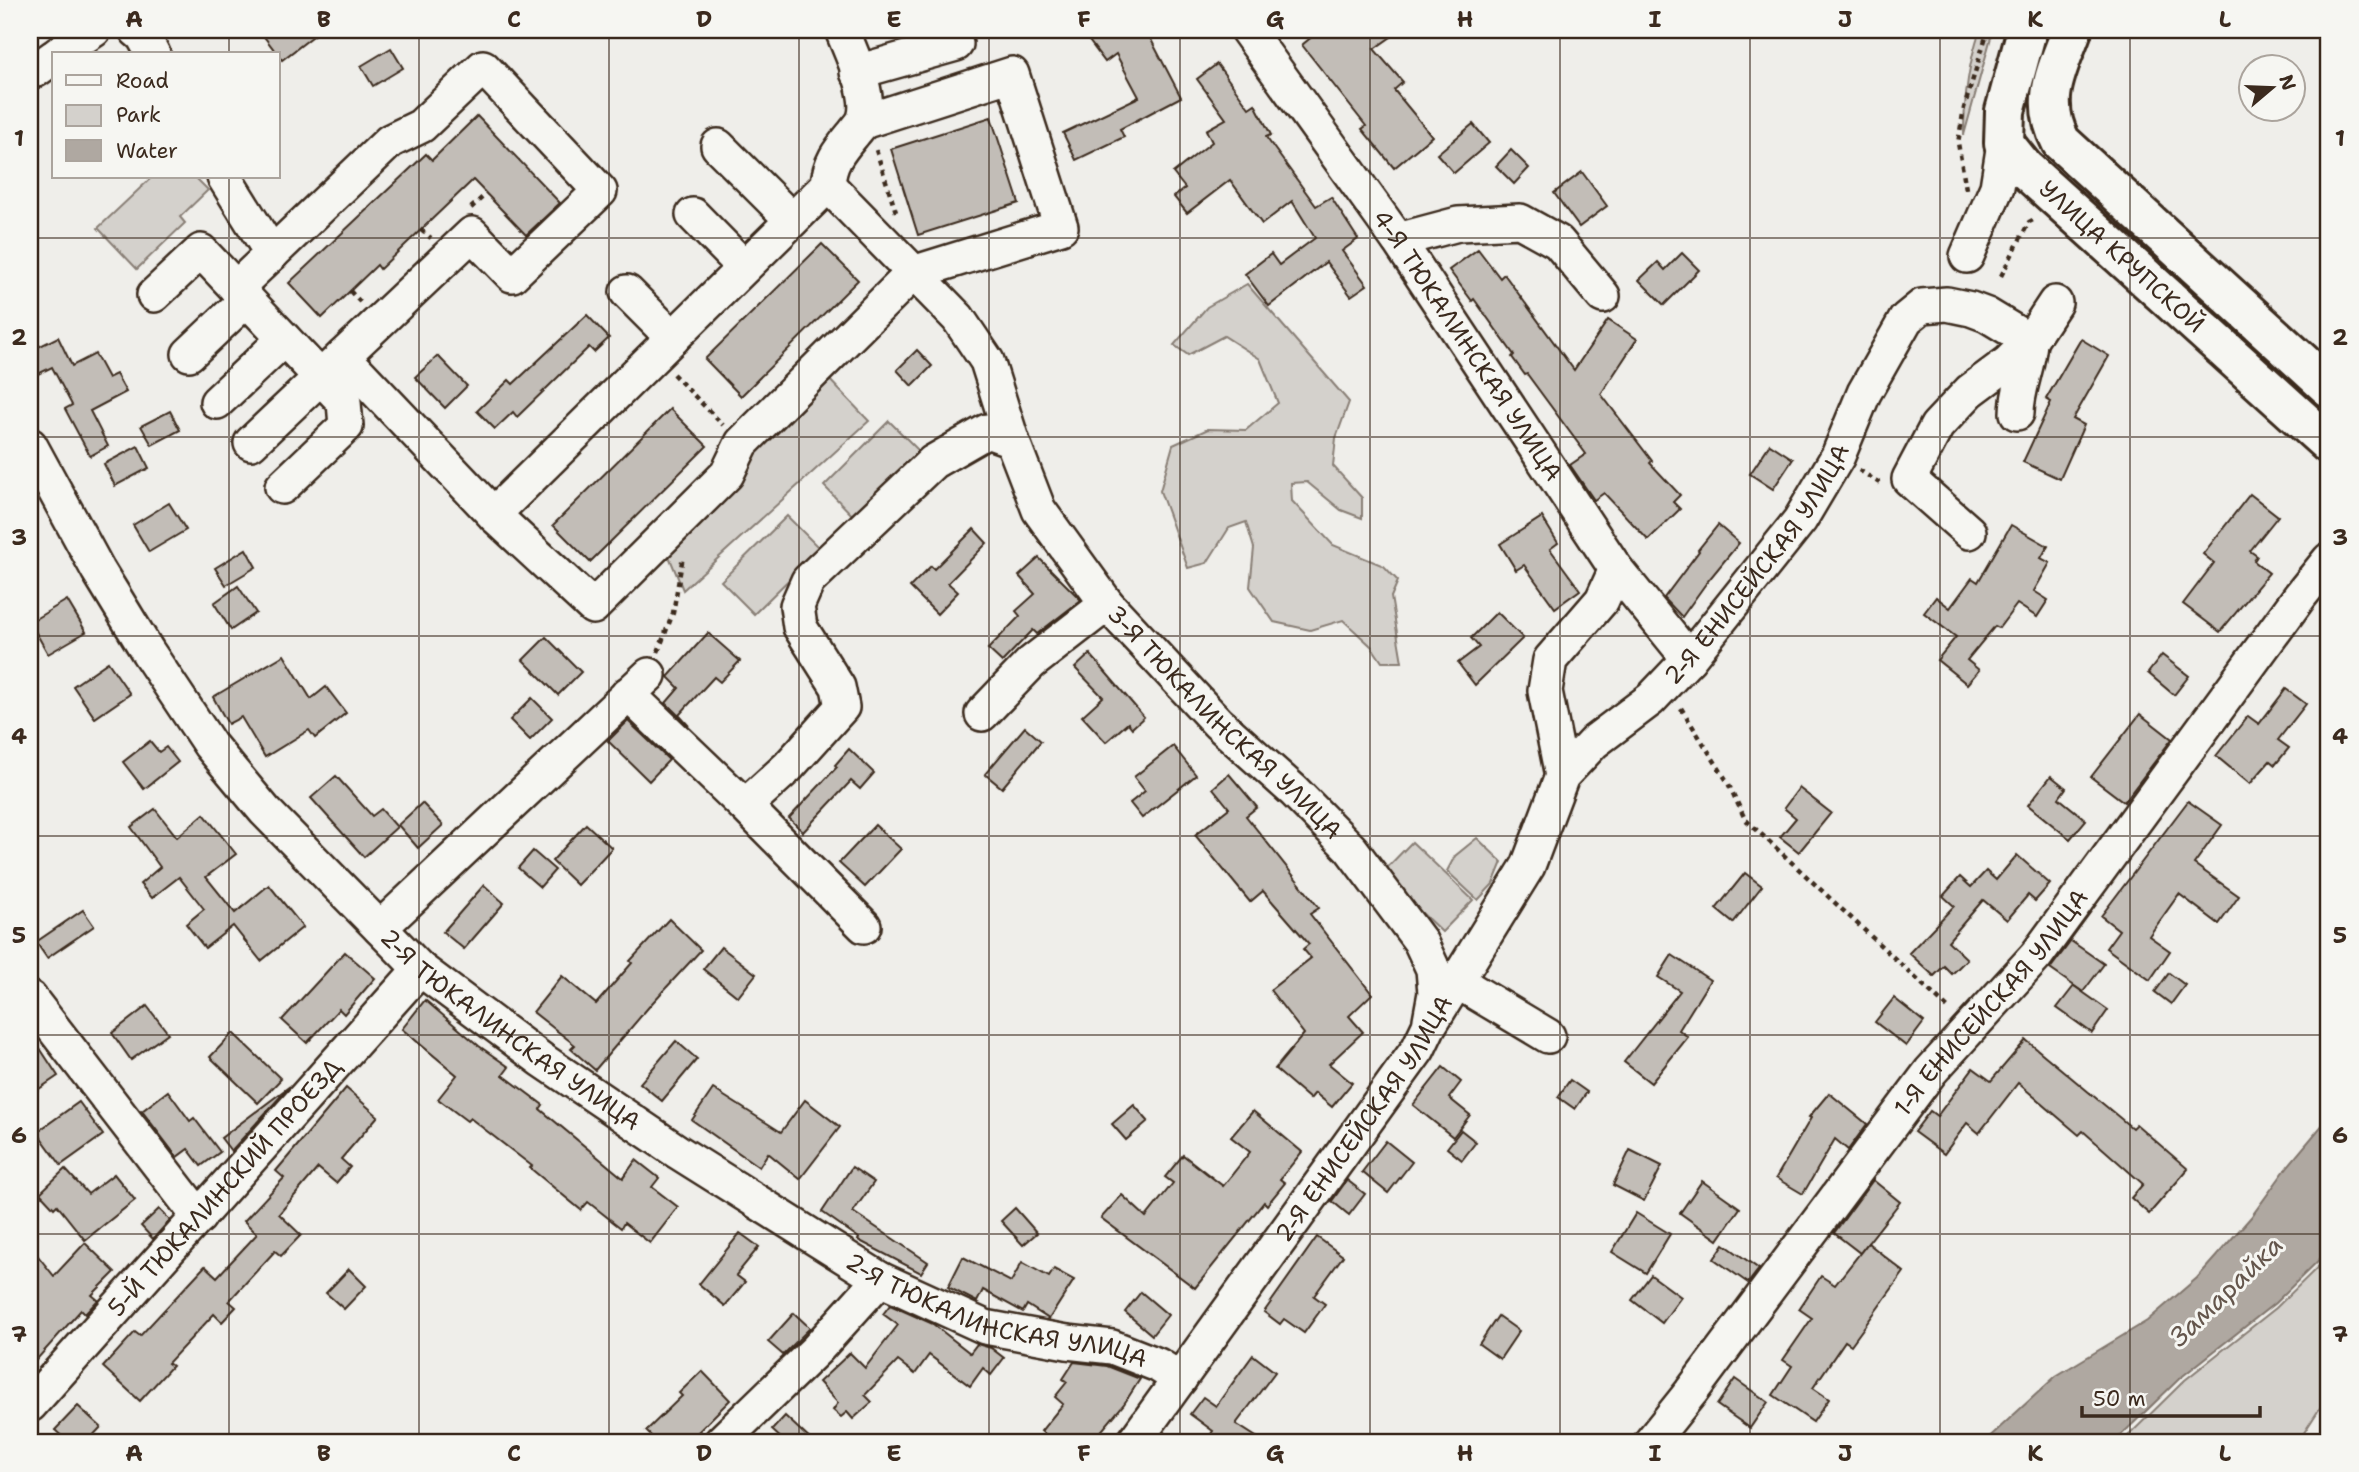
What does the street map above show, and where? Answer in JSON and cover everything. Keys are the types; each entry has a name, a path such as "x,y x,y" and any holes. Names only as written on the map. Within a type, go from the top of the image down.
{"main road":[{"path":"2004,143 2005,111 2027,30"},
{"name":"УЛИЦА КРУПСКОЙ","path":"2072,30 2053,81 2049,109 2061,142 2329,387"},
{"name":"УЛИЦА КРУПСКОЙ","path":"2004,143 2024,168 2329,444"}],"street":[{"path":"62,52 94,30"},
{"path":"136,30 143,36 152,52"},
{"path":"842,30 864,92 869,133"},
{"name":"4-Я ТЮКАЛИНСКАЯ УЛИЦА","path":"1247,30 1398,240 1680,668"},
{"path":"857,72 956,44"},
{"path":"30,69 36,69 52,59"},
{"path":"189,354 241,294 271,254 390,141 421,126 483,67 600,191 512,275 472,234 251,443"},
{"path":"155,295 201,251 284,339 332,367 593,607 727,474 741,443 914,273 1061,227 1013,74 869,133 834,158 828,172 828,185 499,509 495,516"},
{"path":"1967,256 1997,187 2004,143"},
{"path":"719,146 792,220"},
{"path":"225,178 271,254"},
{"name":"3-Я ТЮКАЛИНСКАЯ УЛИЦА","path":"828,185 958,318 987,361 999,435 1039,510 1107,604 1217,723 1294,791 1351,849 1420,941 1433,970 1435,993 1429,1026"},
{"path":"693,215 744,267"},
{"path":"1398,240 1458,224 1520,221 1558,242 1603,296"},
{"path":"627,292 664,347"},
{"path":"1969,532 1909,479 1937,426 1970,391 2009,362 2030,341 2055,303"},
{"name":"2-Я ЕНИСЕЙСКАЯ УЛИЦА","path":"1134,1442 1418,1049 1429,1026 1528,866 1562,776 1594,742 1651,699 1680,668 1764,546 1800,520 1838,456 1864,393 1906,319 1922,306 1947,304 1987,315 2030,341"},
{"path":"217,402 284,339"},
{"path":"2017,413 2017,398 2029,359 2030,341"},
{"path":"282,487 346,426 344,402 332,367"},
{"path":"746,806 788,767 842,707 838,687 800,627 797,606 807,581 933,462 999,435"},
{"name":"2-Я ТЮКАЛИНСКАЯ УЛИЦА","path":"30,445 98,570 148,652 211,745 265,811 420,968 542,1060 678,1152 880,1279 985,1327 1112,1347 1158,1364 1180,1379"},
{"name":"1-Я ЕНИСЕЙСКАЯ УЛИЦА","path":"1651,1442 1931,1071 2036,956 2329,560"},
{"path":"1562,776 1545,691 1550,660 1602,600 1616,569"},
{"path":"982,713 1031,663 1107,604"},
{"path":"380,928 639,685 746,806 863,926"},
{"name":"5-Й ТЮКАЛИНСКИЙ ПРОЕЗД","path":"30,1405 420,968"},
{"path":"1458,982 1548,1036"},
{"path":"30,998 200,1217"},
{"path":"720,1442 817,1349 880,1279"}],"path":[{"path":"1958,143 1964,108 1987,30"},
{"path":"869,133 899,222"},
{"path":"470,209 486,194"},
{"path":"664,347 741,443"},
{"path":"1838,456 1896,494 1909,479"},
{"path":"639,685 673,613 690,510"},
{"path":"1680,668 1683,714 1727,780 1745,819 1970,1028"}],"green space":[{"path":"1980,30 1993,30 1964,135 1968,82"},
{"path":"151,178 196,178 208,190 180,217 185,223 137,269 98,228"},
{"path":"1247,284 1349,402 1336,438 1333,466 1362,498 1362,518 1341,510 1307,482 1291,483 1292,501 1333,545 1384,566 1398,581 1391,597 1402,662 1382,662 1371,646 1343,620 1310,630 1274,622 1250,587 1254,548 1246,522 1229,528 1207,563 1188,568 1160,491 1173,445 1208,429 1246,430 1278,403 1260,359 1224,336 1188,355 1174,345 1207,307"},
{"path":"826,376 869,421 683,590 666,549 763,438"},
{"path":"889,421 925,457 859,522 824,486"},
{"path":"787,516 820,549 754,614 721,581"},
{"path":"1477,838 1502,862 1493,884 1478,900 1447,871 1455,856"},
{"path":"1412,842 1473,900 1442,932 1381,874"},
{"path":"2329,1256 2329,1394 2298,1442 2122,1442 2185,1380 2276,1308"}],"water":[{"name":"Замарайка","path":"2329,1117 2329,1250 2275,1303 2179,1379 2114,1442 1984,1442 2056,1376 2147,1321 2197,1278 2251,1217 2288,1166"}],"building":[{"path":"259,30 321,30 282,60 280,52 276,52"},
{"path":"1081,30 1146,30 1181,97 1120,129 1124,137 1076,160 1063,133 1139,97 1116,54 1105,62"},
{"path":"1320,30 1401,30 1374,49 1403,82 1394,90 1432,136 1394,168 1362,129 1366,126 1302,45"},
{"path":"391,48 403,68 373,86 361,66"},
{"path":"1217,64 1249,108 1255,104 1271,135 1266,137 1316,206 1331,197 1358,239 1342,251 1367,285 1351,296 1326,262 1269,306 1245,274 1271,254 1279,265 1315,238 1292,201 1262,224 1230,180 1187,213 1174,197 1185,188 1173,173 1212,142 1206,130 1226,119 1197,79"},
{"path":"477,116 560,203 526,235 473,180 380,269 377,265 322,318 289,283 426,154 432,160"},
{"path":"991,117 1019,203 918,235 891,149"},
{"path":"1473,124 1489,143 1454,173 1437,154"},
{"path":"1511,150 1529,168 1514,184 1496,166"},
{"path":"1582,172 1607,206 1579,227 1554,193"},
{"path":"822,244 858,280 741,396 705,359"},
{"path":"1478,249 1500,278 1504,274 1574,370 1608,320 1637,339 1601,394 1652,461 1650,463 1680,495 1673,502 1680,509 1648,540 1604,493 1594,500 1570,465 1586,454 1527,374 1525,375 1474,299 1472,301 1449,270"},
{"path":"1682,253 1699,270 1664,305 1639,280 1658,262 1665,270"},
{"path":"587,315 609,338 594,352 589,347 517,417 513,412 495,429 477,411 509,380 513,384"},
{"path":"58,337 72,366 95,354 108,378 116,374 126,392 90,411 108,446 90,456 65,409 72,405 52,367 30,378 30,351"},
{"path":"2081,339 2109,356 2073,419 2084,425 2060,479 2023,462 2051,402 2046,399"},
{"path":"917,350 932,366 912,386 897,370"},
{"path":"438,356 467,386 445,408 415,377"},
{"path":"670,409 707,446 590,562 553,525"},
{"path":"170,411 180,430 152,445 141,426"},
{"path":"1770,444 1793,459 1773,489 1750,474"},
{"path":"138,446 149,468 115,486 104,464"},
{"path":"2250,494 2278,516 2250,551 2257,556 2254,561 2269,573 2220,632 2183,604 2214,563 2203,554"},
{"path":"169,503 186,530 149,552 133,525"},
{"path":"1542,517 1558,543 1550,549 1580,590 1555,608 1524,565 1516,570 1500,544"},
{"path":"1718,525 1739,543 1682,617 1664,598"},
{"path":"2011,525 2048,546 2041,558 2050,563 2034,591 2048,600 2037,617 2017,604 1999,628 1995,626 1967,660 1979,670 1967,684 1937,660 1956,637 1924,613 1936,597 1950,608 1972,578 1978,582"},
{"path":"974,529 987,543 948,583 958,592 937,614 910,587 931,566 934,569"},
{"path":"246,549 256,567 226,585 215,568"},
{"path":"1039,558 1081,600 1037,634 1033,630 1002,662 988,649 1020,616 1016,611 1035,594 1019,576"},
{"path":"238,586 256,613 231,630 214,603"},
{"path":"67,600 86,632 48,654 30,622"},
{"path":"1497,612 1523,638 1475,685 1458,663 1479,647 1471,638"},
{"path":"708,633 740,661 720,682 714,677 679,715 689,726 666,703 679,688 668,677"},
{"path":"546,637 581,672 558,695 523,660"},
{"path":"1090,654 1144,717 1132,728 1128,723 1106,742 1082,716 1103,697 1075,668"},
{"path":"284,655 311,699 326,687 346,713 315,738 309,730 265,757 241,717 228,724 213,697"},
{"path":"2162,655 2189,676 2174,695 2148,673"},
{"path":"108,662 130,694 95,718 73,686"},
{"path":"2286,689 2306,704 2278,740 2289,748 2275,765 2270,761 2250,784 2216,756 2248,716 2259,724"},
{"path":"532,698 552,718 530,740 510,720"},
{"path":"2140,714 2172,739 2124,802 2091,777"},
{"path":"628,721 669,760 649,781 608,741"},
{"path":"1025,727 1041,741 1002,788 985,774"},
{"path":"150,741 159,752 166,747 178,762 144,789 123,762"},
{"path":"1173,746 1196,775 1142,818 1130,803 1145,791 1134,777"},
{"path":"849,749 874,773 860,789 851,781 803,832 789,818 837,767 835,765"},
{"path":"1229,774 1257,807 1246,816 1319,908 1310,914 1372,994 1349,1016 1363,1032 1329,1064 1352,1083 1332,1107 1315,1093 1310,1099 1275,1069 1304,1034 1270,990 1311,958 1303,949 1309,944 1263,891 1250,902 1195,835 1229,808 1213,788"},
{"path":"336,776 372,816 381,809 397,827 364,857 311,798"},
{"path":"2051,776 2066,788 2059,798 2086,820 2070,839 2028,805"},
{"path":"1799,788 1831,813 1799,852 1780,837 1796,818 1784,808"},
{"path":"2188,801 2222,825 2194,864 2239,896 2219,924 2179,894 2149,936 2170,951 2150,980 2106,948 2119,930 2101,916"},
{"path":"422,803 443,825 418,848 398,825"},
{"path":"155,809 177,837 204,814 236,854 206,877 235,913 269,885 303,927 261,961 233,926 205,948 186,924 204,909 179,877 152,898 140,884 160,867 131,827"},
{"path":"586,824 612,848 577,885 552,861"},
{"path":"875,825 901,849 865,887 839,863"},
{"path":"533,851 555,870 540,887 518,868"},
{"path":"2017,855 2050,884 2035,901 2028,895 2007,920 1983,900 1948,941 1967,959 1952,974 1944,966 1934,976 1909,953 1954,906 1943,896 1960,877 1971,887 1986,871 1996,880"},
{"path":"1745,873 1762,886 1733,923 1716,909"},
{"path":"484,885 504,903 464,949 443,932"},
{"path":"83,910 94,926 47,958 36,942"},
{"path":"669,919 701,950 595,1070 571,1049 575,1045 533,1012 562,976 596,1004 632,963 630,961"},
{"path":"2071,941 2104,964 2083,992 2050,969"},
{"path":"721,947 756,974 738,997 703,969"},
{"path":"345,952 375,978 344,1014 339,1009 307,1043 282,1020"},
{"path":"1672,955 1710,980 1679,1030 1688,1037 1651,1083 1624,1062 1680,991 1658,977"},
{"path":"2169,973 2185,985 2171,1004 2155,992"},
{"path":"2074,986 2108,1010 2092,1033 2057,1008"},
{"path":"1894,998 1924,1022 1906,1046 1875,1022"},
{"path":"425,1000 479,1046 509,1067 503,1075 543,1105 540,1109 623,1178 636,1160 659,1178 652,1187 678,1207 650,1243 624,1223 621,1228 588,1202 581,1210 530,1168 532,1166 470,1118 467,1121 438,1099 457,1075 402,1029"},
{"path":"147,1006 168,1033 131,1060 112,1033"},
{"path":"30,1033 58,1076 30,1095"},
{"path":"233,1033 281,1079 258,1103 210,1057"},
{"path":"2026,1040 2132,1128 2136,1124 2188,1169 2149,1214 2131,1198 2143,1184 2083,1131 2079,1135 2018,1083 1979,1133 1967,1123 1944,1154 1914,1132 1930,1111 1937,1116 1973,1068 1991,1081"},
{"path":"676,1041 697,1059 662,1101 640,1083"},
{"path":"1443,1067 1461,1082 1449,1098 1470,1115 1453,1137 1413,1105"},
{"path":"1570,1080 1587,1092 1575,1109 1558,1097"},
{"path":"290,1086 231,1151 221,1138"},
{"path":"346,1088 378,1116 341,1159 350,1167 336,1183 318,1168 279,1214 301,1235 281,1256 275,1251 229,1301 236,1307 222,1322 214,1314 168,1363 172,1366 140,1401 103,1367 135,1332 140,1336 205,1266 217,1277 257,1234 244,1221 284,1178 276,1171"},
{"path":"713,1089 781,1132 805,1100 840,1127 800,1179 768,1153 759,1167 692,1120"},
{"path":"168,1091 190,1121 194,1118 220,1152 201,1166 188,1149 177,1157 142,1111"},
{"path":"1829,1093 1867,1124 1848,1150 1835,1139 1803,1194 1776,1178 1811,1118 1809,1117"},
{"path":"79,1102 103,1135 61,1165 37,1132"},
{"path":"1134,1105 1148,1121 1126,1140 1112,1124"},
{"path":"1253,1111 1302,1152 1280,1179 1285,1183 1267,1205 1264,1202 1195,1288 1101,1218 1122,1195 1146,1217 1173,1183 1165,1177 1183,1155 1223,1186 1250,1152 1231,1137"},
{"path":"1461,1130 1476,1142 1462,1160 1447,1148"},
{"path":"1386,1141 1412,1162 1388,1193 1362,1172"},
{"path":"1630,1150 1662,1166 1644,1201 1613,1185"},
{"path":"852,1167 874,1182 853,1212 928,1262 921,1273 858,1240 859,1238 822,1212"},
{"path":"65,1169 88,1194 114,1174 135,1200 85,1240 57,1205 54,1208 40,1193"},
{"path":"1347,1180 1365,1194 1349,1215 1332,1201"},
{"path":"1873,1180 1900,1202 1860,1253 1834,1233"},
{"path":"1702,1181 1740,1208 1718,1240 1680,1213"},
{"path":"1015,1208 1037,1233 1023,1245 1001,1221"},
{"path":"159,1209 170,1220 153,1239 141,1226"},
{"path":"1636,1213 1670,1234 1646,1273 1612,1252"},
{"path":"740,1233 759,1247 736,1275 745,1282 725,1306 699,1284"},
{"path":"1317,1237 1343,1256 1314,1296 1325,1304 1304,1333 1284,1319 1280,1324 1264,1312"},
{"path":"85,1243 115,1272 92,1295 98,1300 85,1314 81,1310 30,1367 30,1246 54,1276"},
{"path":"1868,1243 1904,1272 1851,1345 1845,1341 1813,1388 1829,1399 1813,1422 1773,1395 1792,1366 1783,1360 1812,1318 1799,1309 1821,1276 1835,1285"},
{"path":"1724,1244 1759,1269 1748,1283 1714,1259"},
{"path":"963,1257 1011,1282 1022,1262 1049,1277 1054,1269 1074,1280 1049,1319 1027,1305 1023,1312 983,1290 977,1302 948,1287"},
{"path":"349,1269 366,1286 344,1309 326,1293"},
{"path":"1651,1275 1681,1297 1662,1323 1632,1300"},
{"path":"1141,1292 1168,1315 1152,1335 1125,1312"},
{"path":"890,1305 933,1324 970,1353 977,1344 991,1348 1004,1358 991,1375 983,1368 970,1386 929,1355 915,1374 898,1361 865,1395 872,1402 853,1419 847,1412 841,1417 833,1410 838,1403 819,1382 850,1353 865,1368 898,1325 883,1314"},
{"path":"794,1313 810,1328 783,1355 768,1342"},
{"path":"1498,1316 1519,1331 1500,1359 1479,1344"},
{"path":"1253,1355 1275,1372 1236,1424 1264,1442 1206,1442 1213,1431 1190,1414 1203,1397 1216,1406"},
{"path":"1074,1362 1107,1366 1140,1379 1124,1404 1099,1434 1096,1432 1088,1442 1054,1442 1041,1431 1063,1404 1055,1397 1067,1382 1063,1379"},
{"path":"702,1371 730,1400 688,1442 657,1442 646,1431 682,1396 679,1393"},
{"path":"1735,1379 1768,1402 1750,1428 1717,1405"},
{"path":"78,1406 101,1427 87,1442 68,1442 55,1430"},
{"path":"785,1416 813,1442 785,1442 772,1430"}]}
